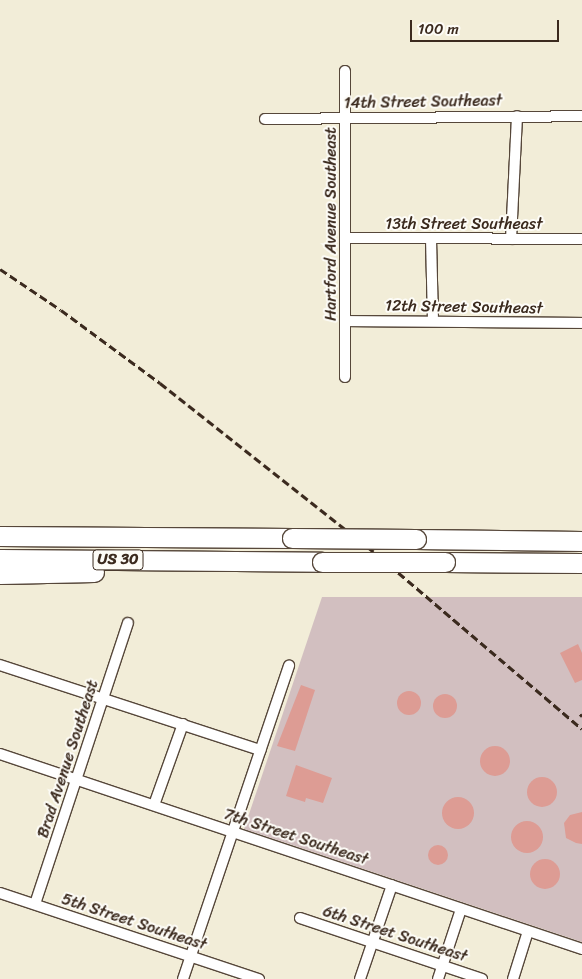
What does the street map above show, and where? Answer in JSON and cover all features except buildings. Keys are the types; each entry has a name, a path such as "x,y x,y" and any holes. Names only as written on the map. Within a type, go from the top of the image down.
{"highway":[{"path":"0,524 98,527 166,538"},
{"name":"US 30","path":"0,536 575,540"},
{"name":"US 30","path":"0,559 576,563"},
{"path":"0,574 118,572 236,561"}],"street":[{"name":"Hartford Avenue Southeast","path":"345,71 345,377"},
{"path":"511,239 517,116"},
{"name":"14th Street Southeast","path":"265,119 582,116"},
{"name":"13th Street Southeast","path":"346,238 582,239"},
{"path":"430,239 433,322"},
{"name":"12th Street Southeast","path":"346,321 582,323"},
{"name":"Brad Avenue Southeast","path":"36,904 128,623"},
{"path":"0,665 260,750"},
{"path":"183,979 289,665"},
{"path":"154,805 183,724"},
{"name":"7th Street Southeast","path":"0,754 582,949"},
{"path":"360,979 392,885"},
{"name":"5th Street Southeast","path":"0,893 257,979"},
{"path":"438,979 462,908"},
{"name":"6th Street Southeast","path":"300,918 482,979"},
{"path":"513,979 528,931"}],"shaded area":[{"path":"322,597 582,597 582,942 244,829"}],"railway":[{"path":"0,269 61,310 160,383 380,557 582,729"}]}
